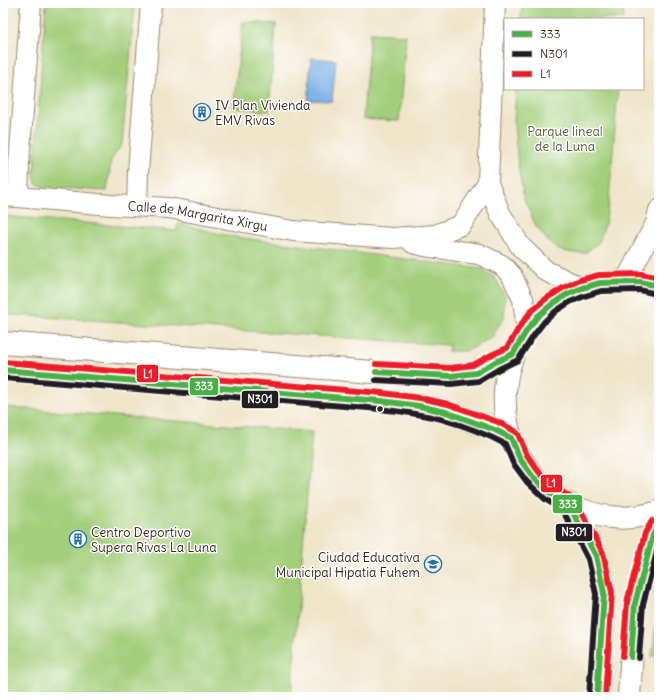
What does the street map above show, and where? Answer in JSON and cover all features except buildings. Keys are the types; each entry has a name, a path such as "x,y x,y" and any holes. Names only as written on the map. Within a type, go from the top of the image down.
{"street":[{"path":"10,196 19,157 31,3"},
{"path":"137,206 151,3"},
{"path":"495,3 488,183 500,213 522,247 546,271 582,288"},
{"name":"Calle de Margarita Xirgu","path":"10,196 107,205 169,208 293,231 393,238 435,235 461,225 488,183"},
{"path":"625,282 656,224 659,210"},
{"name":"Calle de Margarita Xirgu","path":"393,238 425,246 479,254 502,264 512,276 523,299 526,330"},
{"path":"659,286 640,282 600,283 582,288 566,295 551,305 538,316 526,330 513,354 507,375 504,396 506,417 511,438 520,458 533,477 550,493 569,505 593,514 618,518 643,516 659,512"},
{"path":"3,343 373,372 451,376 476,373 513,354"},
{"path":"3,370 381,400 446,412 495,430 511,438"},
{"path":"569,505 596,556 604,593 597,697"},
{"path":"629,697 635,603 653,535 659,525"}],"green space":[{"path":"46,3 135,3 122,144 111,160 107,191 44,187 36,183 34,174"},
{"path":"522,3 624,3 623,18 521,18"},
{"path":"243,22 276,24 269,111 233,108"},
{"path":"370,33 406,35 399,121 363,119"},
{"name":"Parque lineal de la Luna","path":"516,90 618,90 609,200 605,224 599,242 585,253 574,253 559,250 548,241 536,226 524,199 518,165 514,123"},
{"path":"3,216 177,231 178,223 228,236 482,269 495,278 505,296 504,317 492,337 467,351 448,351 449,345 3,314"},
{"path":"3,407 312,432 291,697 3,697"},
{"path":"659,600 659,657 652,656"}],"water":[{"path":"311,58 336,60 332,101 308,100"}],"transit line":[{"name":"L1","path":"376,364 451,368 473,365 507,348 520,326 532,310 547,298 580,280 599,275 641,274 659,278"},
{"name":"333","path":"376,372 451,376 476,373 513,354 527,330 538,316 566,295 582,288 600,283 640,282 659,286"},
{"name":"N301","path":"376,380 451,384 479,381 518,360 544,322 556,311 570,302 601,291 639,290 657,294"},
{"name":"L1","path":"4,362 382,393 420,398 448,404 498,422 515,431 518,434 527,455 539,472 555,487 576,501 603,553 612,592 605,697"},
{"name":"333","path":"3,370 381,401 419,406 446,412 495,430 511,438 520,459 533,477 550,493 569,505 596,556 604,593 597,697"},
{"name":"N301","path":"3,378 413,413 452,422 505,444 513,463 527,482 545,499 563,511 588,559 596,594 589,696"},
{"name":"L1","path":"623,656 627,602 645,533 652,521"},
{"name":"333","path":"631,657 635,603 653,535 659,525"},
{"name":"N301","path":"639,658 643,604 659,544"}],"place":[{"name":"IV Plan Vivienda EMV Rivas","path":"202,112"},
{"name":"Centro Deportivo Supera Rivas La Luna","path":"78,539"},
{"name":"Ciudad Educativa Municipal Hipatia Fuhem","path":"433,564"}]}
